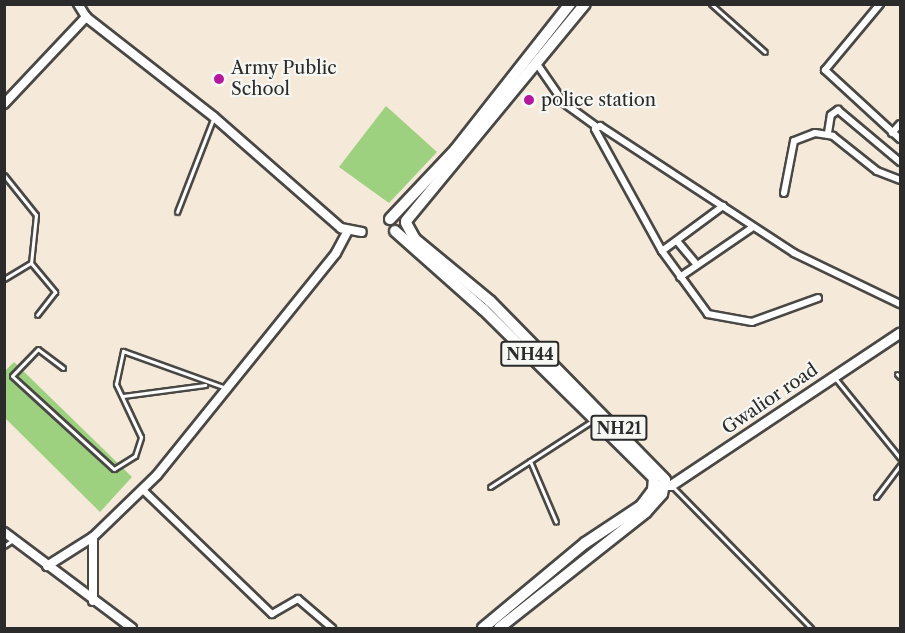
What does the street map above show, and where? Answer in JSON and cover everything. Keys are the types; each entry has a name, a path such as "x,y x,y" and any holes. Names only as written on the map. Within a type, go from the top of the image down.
{"highway":[{"path":"390,219 455,150 570,4"},
{"path":"395,231 406,222 585,4"},
{"path":"390,219 397,214 406,222"},
{"name":"NH44","path":"390,219 395,231 596,418 664,485"},
{"name":"NH21","path":"406,222 415,238 490,301 659,468 664,485"},
{"path":"500,628 646,512 664,485"},
{"path":"483,628 585,543 641,506 664,485"}],"main road":[{"name":"Gwalior road","path":"664,485 900,332"}],"street":[{"path":"78,4 86,17 214,117 347,232 363,232"},
{"path":"880,4 825,70 900,139"},
{"path":"4,104 86,17"},
{"path":"537,64 564,103 597,127 794,253 900,304"},
{"path":"828,134 831,115 843,111 900,162"},
{"path":"892,133 900,123"},
{"path":"597,127 662,251 708,314 752,322 818,298"},
{"path":"784,193 796,138 828,134 877,171 900,180"},
{"path":"662,251 723,206"},
{"path":"680,277 753,227"},
{"path":"47,566 93,537 143,490 228,389 347,232"},
{"path":"677,241 697,265"},
{"path":"143,490 272,614 298,599 332,628"},
{"path":"4,532 132,628"},
{"path":"93,537 93,600"}],"lane":[{"path":"711,4 765,52"},
{"path":"177,212 214,117"},
{"path":"4,175 36,215 31,263 55,292 37,315"},
{"path":"4,279 31,263"},
{"path":"63,368 38,349 12,376 114,469 128,463 140,443 114,374 126,350 207,385 228,389"},
{"path":"833,376 900,458"},
{"path":"123,396 207,385"},
{"path":"490,487 596,418"},
{"path":"530,461 556,522"},
{"path":"876,497 900,465"},
{"path":"664,485 811,628"},
{"path":"4,546 14,539"}],"green space":[{"path":"386,106 437,152 389,203 339,167"},
{"path":"14,362 132,477 100,512 5,418 5,371"}],"place":[{"name":"Army Public School","path":"219,79"},
{"name":"police station","path":"529,100"}]}
